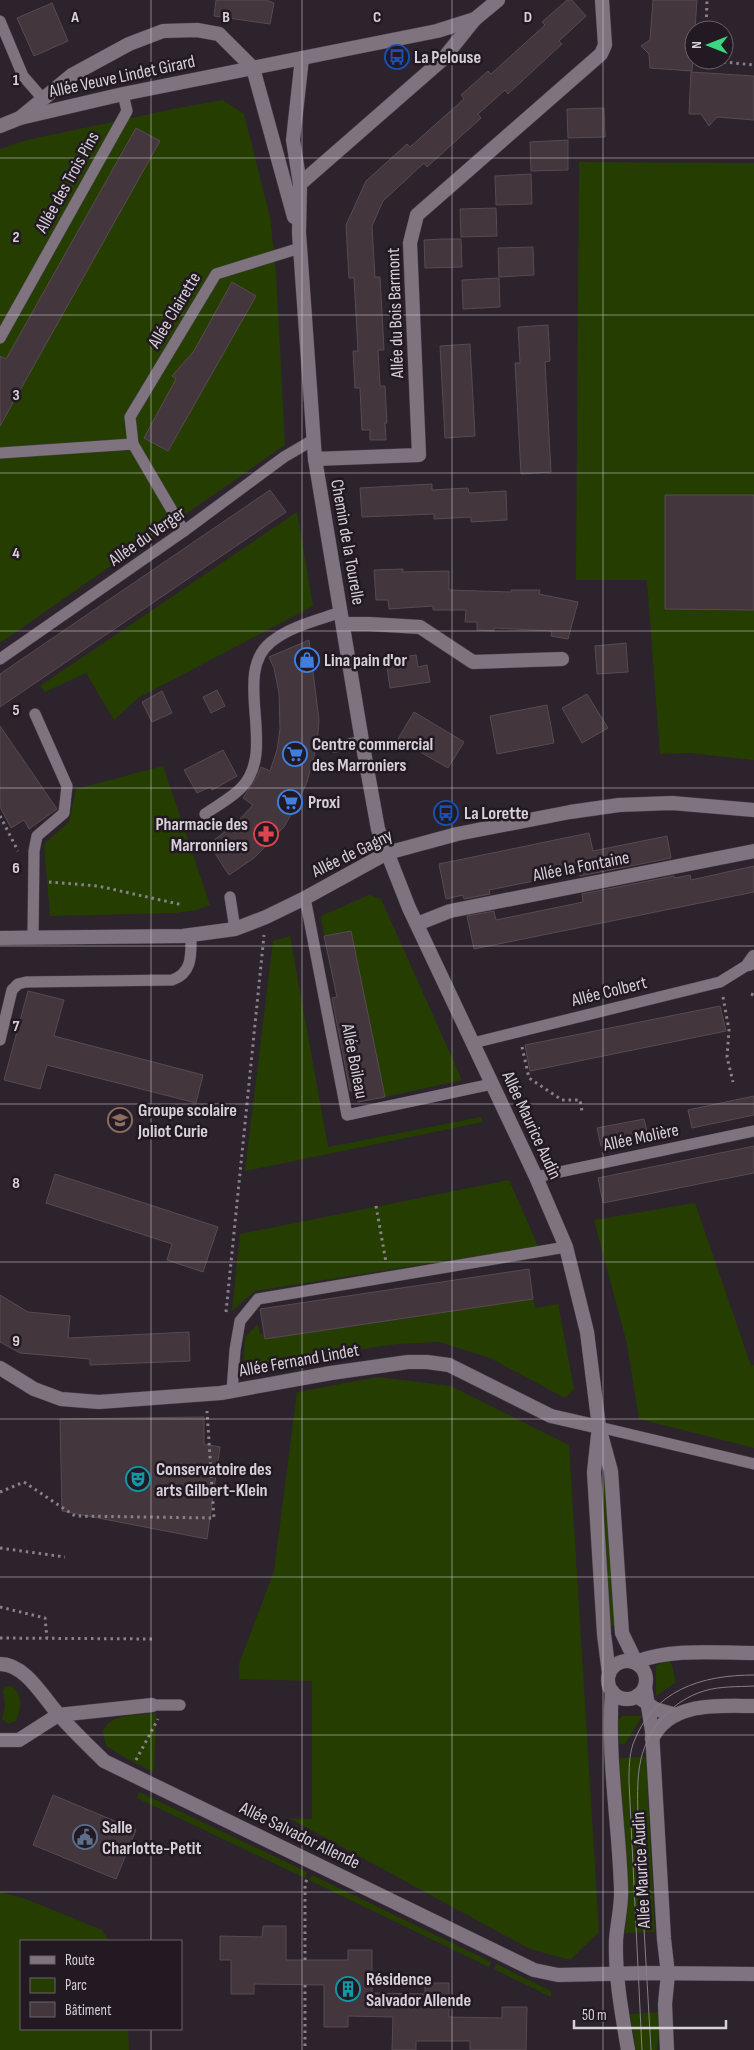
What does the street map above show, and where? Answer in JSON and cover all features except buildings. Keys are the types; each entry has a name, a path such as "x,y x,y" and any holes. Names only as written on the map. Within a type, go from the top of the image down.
{"street":[{"path":"300,184 443,59 475,19 498,0"},
{"name":"Allée du Bois Barmont","path":"315,459 419,455 410,243 417,215 601,54 605,45 602,0"},
{"name":"Allée Veuve Lindet Girard","path":"0,126 20,118 123,94 436,31 475,19"},
{"path":"20,118 72,75 129,44 163,31 197,30 219,34 253,68"},
{"name":"Chemin de la Tourelle","path":"302,58 293,140 300,184 299,233 315,459 378,829 387,853"},
{"name":"Chemin de la Tourelle","path":"253,68 299,233"},
{"path":"342,618 368,624 420,627 473,662 562,659"},
{"name":"Allée de Gagny","path":"0,938 191,935 235,929 266,917 305,898 387,853 457,834 570,812 619,805 672,803 754,810"},
{"name":"Allée la Fontaine","path":"417,924 450,911 754,851"},
{"name":"Allée Maurice Audin","path":"387,853 417,924 536,1177 566,1247 588,1332 599,1427 611,1471 622,1633 636,1662"},
{"name":"Allée Fernand Lindet","path":"0,1368 34,1389 60,1399 99,1402 232,1391 331,1373 408,1362 427,1362 449,1365 552,1416 599,1427"},
{"name":"Allée Maurice Audin","path":"599,1427 594,1472 604,1634 609,1674"},
{"path":"643,1696 627,1699 612,1691 608,1680 612,1668 622,1661 636,1662 650,1657 671,1654 754,1653"},
{"path":"636,1662 646,1673 647,1680 643,1696"},
{"name":"Allée Salvador Allende","path":"0,1664 9,1664 29,1679 58,1715 104,1761 534,1970 558,1976 754,1974"},
{"name":"Allée Maurice Audin","path":"612,1691 610,1714 611,1751 621,1890 616,1942 617,1974 628,2050"},
{"path":"643,1696 660,1711 676,1715"},
{"name":"Allée Maurice Audin","path":"643,1696 652,1739 664,1939 668,1974 665,2004 667,2050"},
{"path":"0,1740 19,1740 58,1715 155,1705"},
{"path":"652,1739 657,1729 676,1715 704,1707 754,1706"}],"lane":[{"path":"0,21 23,76 43,99"},
{"name":"Allée des Trois Pins","path":"0,338 127,111 123,94"},
{"name":"Allée Clairette","path":"133,444 130,417 216,274 300,248"},
{"name":"Allée du Verger","path":"0,659 184,531 284,457 313,440"},
{"path":"0,453 133,444 184,531"},
{"path":"205,814 242,787 255,763 254,675 258,660 270,643 291,629 342,618"},
{"path":"33,938 34,851 37,836 64,813 67,786 35,714"},
{"path":"335,748 362,741"},
{"path":"230,897 235,929"},
{"name":"Allée Boileau","path":"305,898 348,1115 492,1084"},
{"path":"0,1040 12,990 18,984 26,982 172,980 186,971 191,962 191,935"},
{"name":"Allée Colbert","path":"473,1043 720,982 752,960"},
{"name":"Allée Molière","path":"536,1177 754,1131"},
{"path":"232,1391 235,1350 240,1321 258,1299 566,1247"},
{"path":"599,1427 754,1464"},
{"path":"155,1705 180,1705"}],"path":[{"path":"706,20 707,0"},
{"path":"734,63 754,65"},
{"path":"34,881 98,886 183,905"},
{"path":"226,1316 266,917"},
{"path":"720,982 729,1030 727,1057 733,1082"},
{"path":"519,1031 529,1078 562,1100 580,1100 582,1111"},
{"path":"376,1206 389,1278"},
{"path":"0,1492 24,1482 75,1516 214,1518 205,1394"},
{"path":"0,1548 65,1557"},
{"path":"0,1607 45,1618 47,1638"},
{"path":"0,1638 153,1639"},
{"path":"128,1773 158,1722 155,1705"},
{"path":"305,1960 305,1884 314,1862"},
{"path":"305,1985 305,2050"}],"green space":[{"path":"223,100 244,114 270,217 276,272 285,445 0,643 0,149 27,140"},
{"path":"579,162 754,163 754,760 690,753 660,754 647,580 576,580"},
{"path":"297,512 313,606 138,698 114,720 86,673 45,692 40,686"},
{"path":"163,766 210,905 196,910 175,913 50,916 44,844 69,822 76,789"},
{"path":"369,895 381,899 462,1080 385,1097 351,931 324,936 321,916"},
{"path":"290,936 328,1147 481,1117 483,1122 245,1171 273,941"},
{"path":"509,1180 538,1246 255,1291 232,1311 240,1234"},
{"path":"695,1203 751,1366 754,1365 754,1448 639,1419 627,1344 594,1220"},
{"path":"533,1299 535,1308 558,1304 574,1389 565,1398 490,1358 439,1342 397,1344 243,1366 245,1337 258,1324 260,1334 264,1333 265,1339"},
{"path":"378,1377 451,1386 569,1445 599,1932 570,1960 530,1949 289,1818 312,1819 312,1681 239,1679 239,1664 274,1571 297,1392"},
{"path":"606,1482 615,1605 614,1626 609,1626 601,1484"},
{"path":"670,1661 676,1682 656,1696 656,1666"},
{"path":"11,1686 20,1697 20,1707 16,1721 8,1724 2,1719 5,1707 3,1690 5,1687"},
{"path":"156,1713 154,1772 106,1746 103,1732 112,1721 125,1716"},
{"path":"623,1716 642,1716 625,1744 619,1744 618,1720"},
{"path":"646,1757 655,1932 625,1933 628,1894 619,1758"},
{"path":"139,1792 307,1872 305,1878 137,1798"},
{"path":"312,1875 491,1962 489,1967 309,1880"},
{"path":"0,1892 26,1899 102,1930 108,1940 20,1940 20,2030 128,2030 129,2050 0,2050"},
{"path":"496,1964 551,1991 551,1997 494,1969"},
{"path":"660,2012 657,2050 636,2050 630,2014"}],"tram line":[{"path":"642,2050 629,1782 629,1767 633,1744 653,1710 666,1698 681,1689 716,1678 754,1675"},
{"path":"651,2050 638,1824 639,1767 644,1748 656,1726 672,1708 682,1701 710,1689 754,1686"}],"place":[{"name":"La Pelouse","path":"397,57"},
{"name":"Lina pain d'or","path":"307,660"},
{"name":"Centre commercial des Marroniers","path":"295,754"},
{"name":"Proxi","path":"290,802"},
{"name":"La Lorette","path":"446,813"},
{"name":"Pharmacie des Marronniers","path":"266,834"},
{"name":"Groupe scolaire Joliot Curie","path":"120,1120"},
{"name":"Conservatoire des arts Gilbert-Klein","path":"138,1479"},
{"name":"Salle Charlotte-Petit","path":"85,1837"},
{"name":"Résidence Salvador Allende","path":"348,1989"}]}
